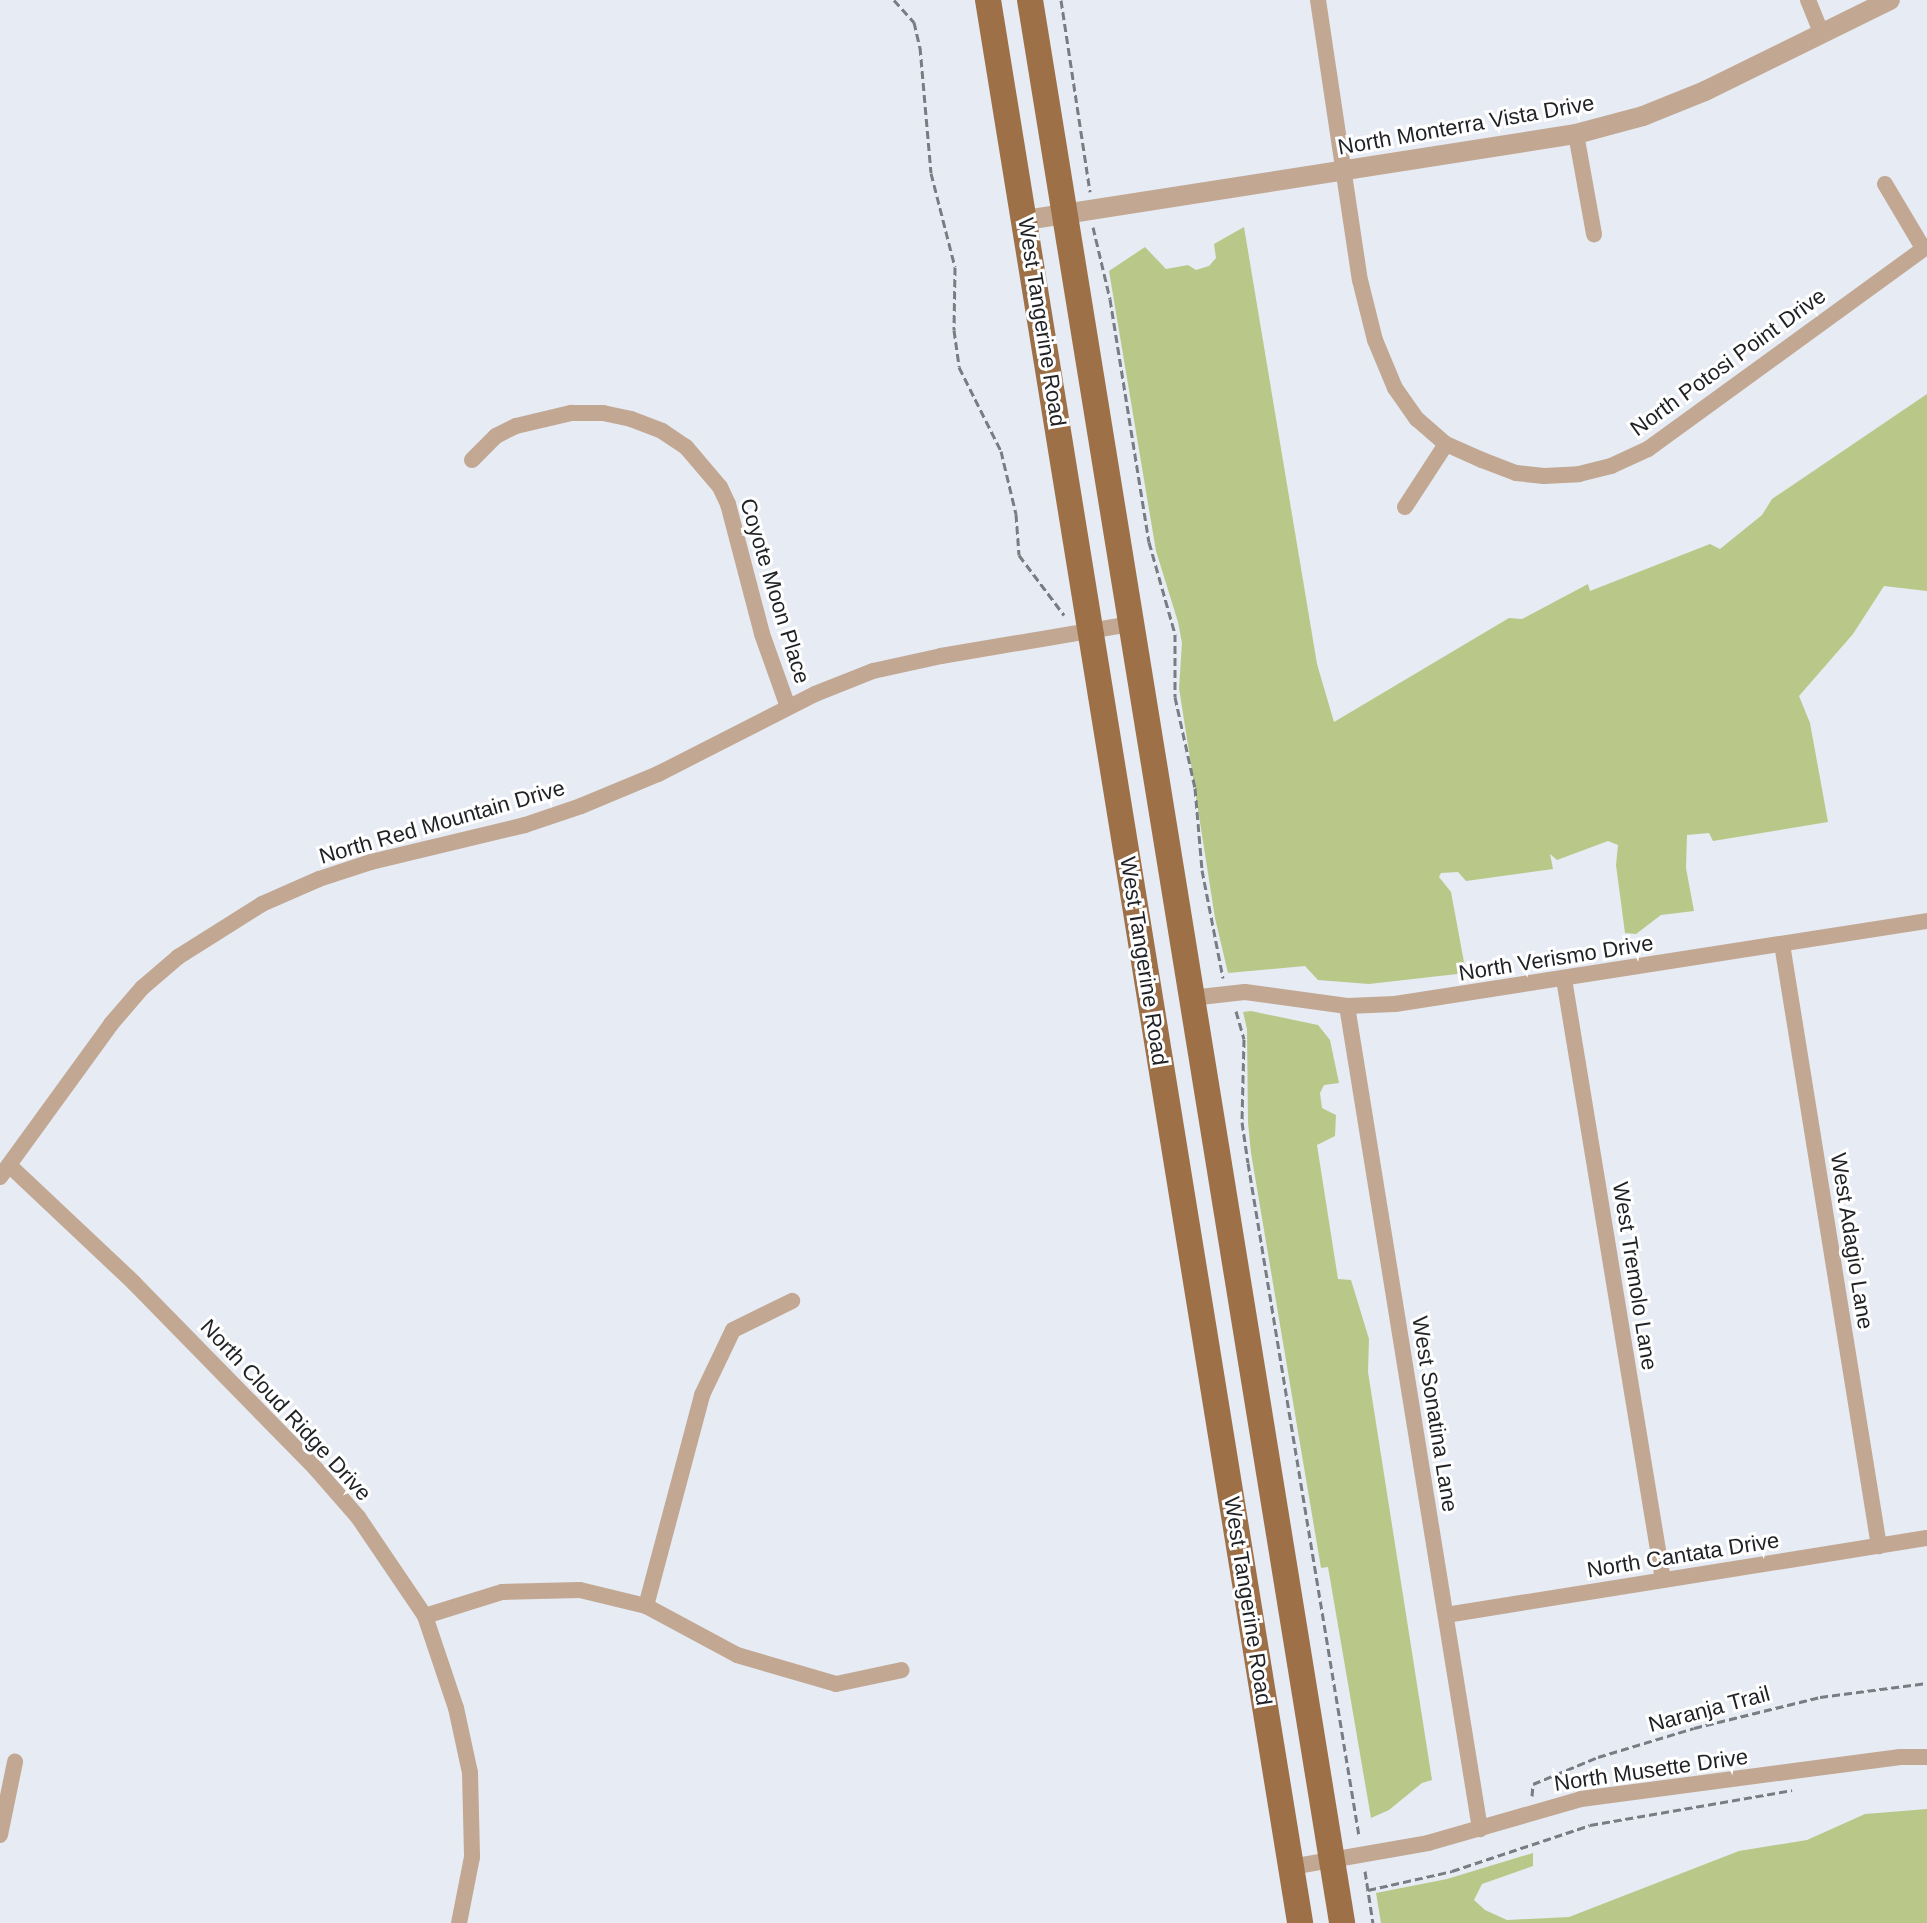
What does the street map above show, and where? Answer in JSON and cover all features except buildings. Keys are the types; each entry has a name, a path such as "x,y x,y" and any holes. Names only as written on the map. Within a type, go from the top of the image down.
{"main road":[{"name":"West Tangerine Road","path":"988,0 1026,220 1082,632 1300,1923"},
{"name":"West Tangerine Road","path":"1030,0 1079,211 1131,624 1342,1923"}],"street":[{"name":"North Potosi Point Drive","path":"1318,0 1360,280 1375,340 1402,398 1417,419 1446,444 1516,473 1568,475 1611,466 1648,449 1925,247"},
{"path":"1808,0 1822,34"},
{"name":"North Monterra Vista Drive","path":"1026,220 1576,134 1643,116 1705,91 1890,0"},
{"path":"1576,134 1594,234"},
{"path":"1885,184 1925,247"},
{"name":"Coyote Moon Place","path":"472,460 496,436 516,426 571,413 603,413 631,419 662,431 686,447 712,477 728,504 762,634 788,707"},
{"path":"1405,507 1446,444"},
{"name":"North Red Mountain Drive","path":"4,1171 111,1024 142,988 178,957 222,927 319,879 371,862 525,825 581,806 669,768 830,687 891,666 1131,624"},
{"name":"North Verismo Drive","path":"1191,998 1245,992 1347,1006 1416,1002 1927,921"},
{"name":"West Adagio Lane","path":"1782,944 1879,1546"},
{"name":"West Tremolo Lane","path":"1564,979 1663,1580"},
{"name":"West Sonatina Lane","path":"1347,1006 1480,1829"},
{"name":"North Cloud Ridge Drive","path":"4,1171 134,1283 316,1469 358,1517 425,1616 456,1708 470,1773 472,1857 459,1923"},
{"path":"646,1606 702,1395 733,1330 792,1301"},
{"name":"North Cantata Drive","path":"1446,1615 1927,1538"},
{"path":"425,1616 502,1592 580,1590 646,1606 737,1655 836,1684 902,1670"},
{"name":"North Musette Drive","path":"1291,1867 1363,1856 1480,1829 1581,1799 1900,1757 1927,1757"},
{"path":"0,1835 15,1762"}],"path":[{"path":"894,0 911,16 920,47 931,173 955,267 954,330 961,374 1001,451 1016,514 1019,555 1031,575 1082,632"},
{"path":"1061,0 1079,211 1095,245 1110,299 1149,542 1175,634 1175,697 1195,788 1202,870 1223,977"},
{"path":"1235,1009 1244,1039 1242,1122 1248,1163 1373,1923"},
{"name":"Naranja Trail","path":"1529,1812 1533,1784 1598,1757 1694,1728 1820,1697 1927,1683"},
{"path":"1368,1890 1452,1871 1590,1825 1794,1790"}],"green space":[{"path":"1244,227 1317,664 1334,722 1509,618 1522,619 1588,584 1590,591 1710,544 1720,549 1762,515 1772,499 1927,394 1927,591 1884,586 1853,634 1799,696 1810,723 1828,822 1713,841 1709,833 1687,835 1686,868 1694,911 1661,915 1636,934 1625,933 1616,865 1618,845 1608,841 1557,860 1550,854 1553,869 1466,881 1458,872 1441,873 1439,877 1451,892 1466,973 1369,984 1318,980 1305,966 1228,973 1215,918 1179,688 1182,643 1156,551 1109,271 1145,247 1166,269 1188,265 1196,270 1209,266 1216,258 1214,244"},
{"path":"1243,1012 1318,1025 1330,1040 1339,1083 1324,1085 1320,1093 1322,1108 1336,1115 1335,1136 1317,1145 1338,1279 1351,1280 1369,1339 1368,1372 1432,1780 1422,1783 1389,1810 1371,1818 1328,1567 1321,1568 1251,1153 1247,1029"},
{"path":"1927,1809 1927,1923 1381,1923 1376,1893 1447,1879 1533,1853 1533,1866 1482,1884 1474,1900 1485,1910 1507,1920 1569,1917 1739,1851 1807,1840 1865,1814"}]}
